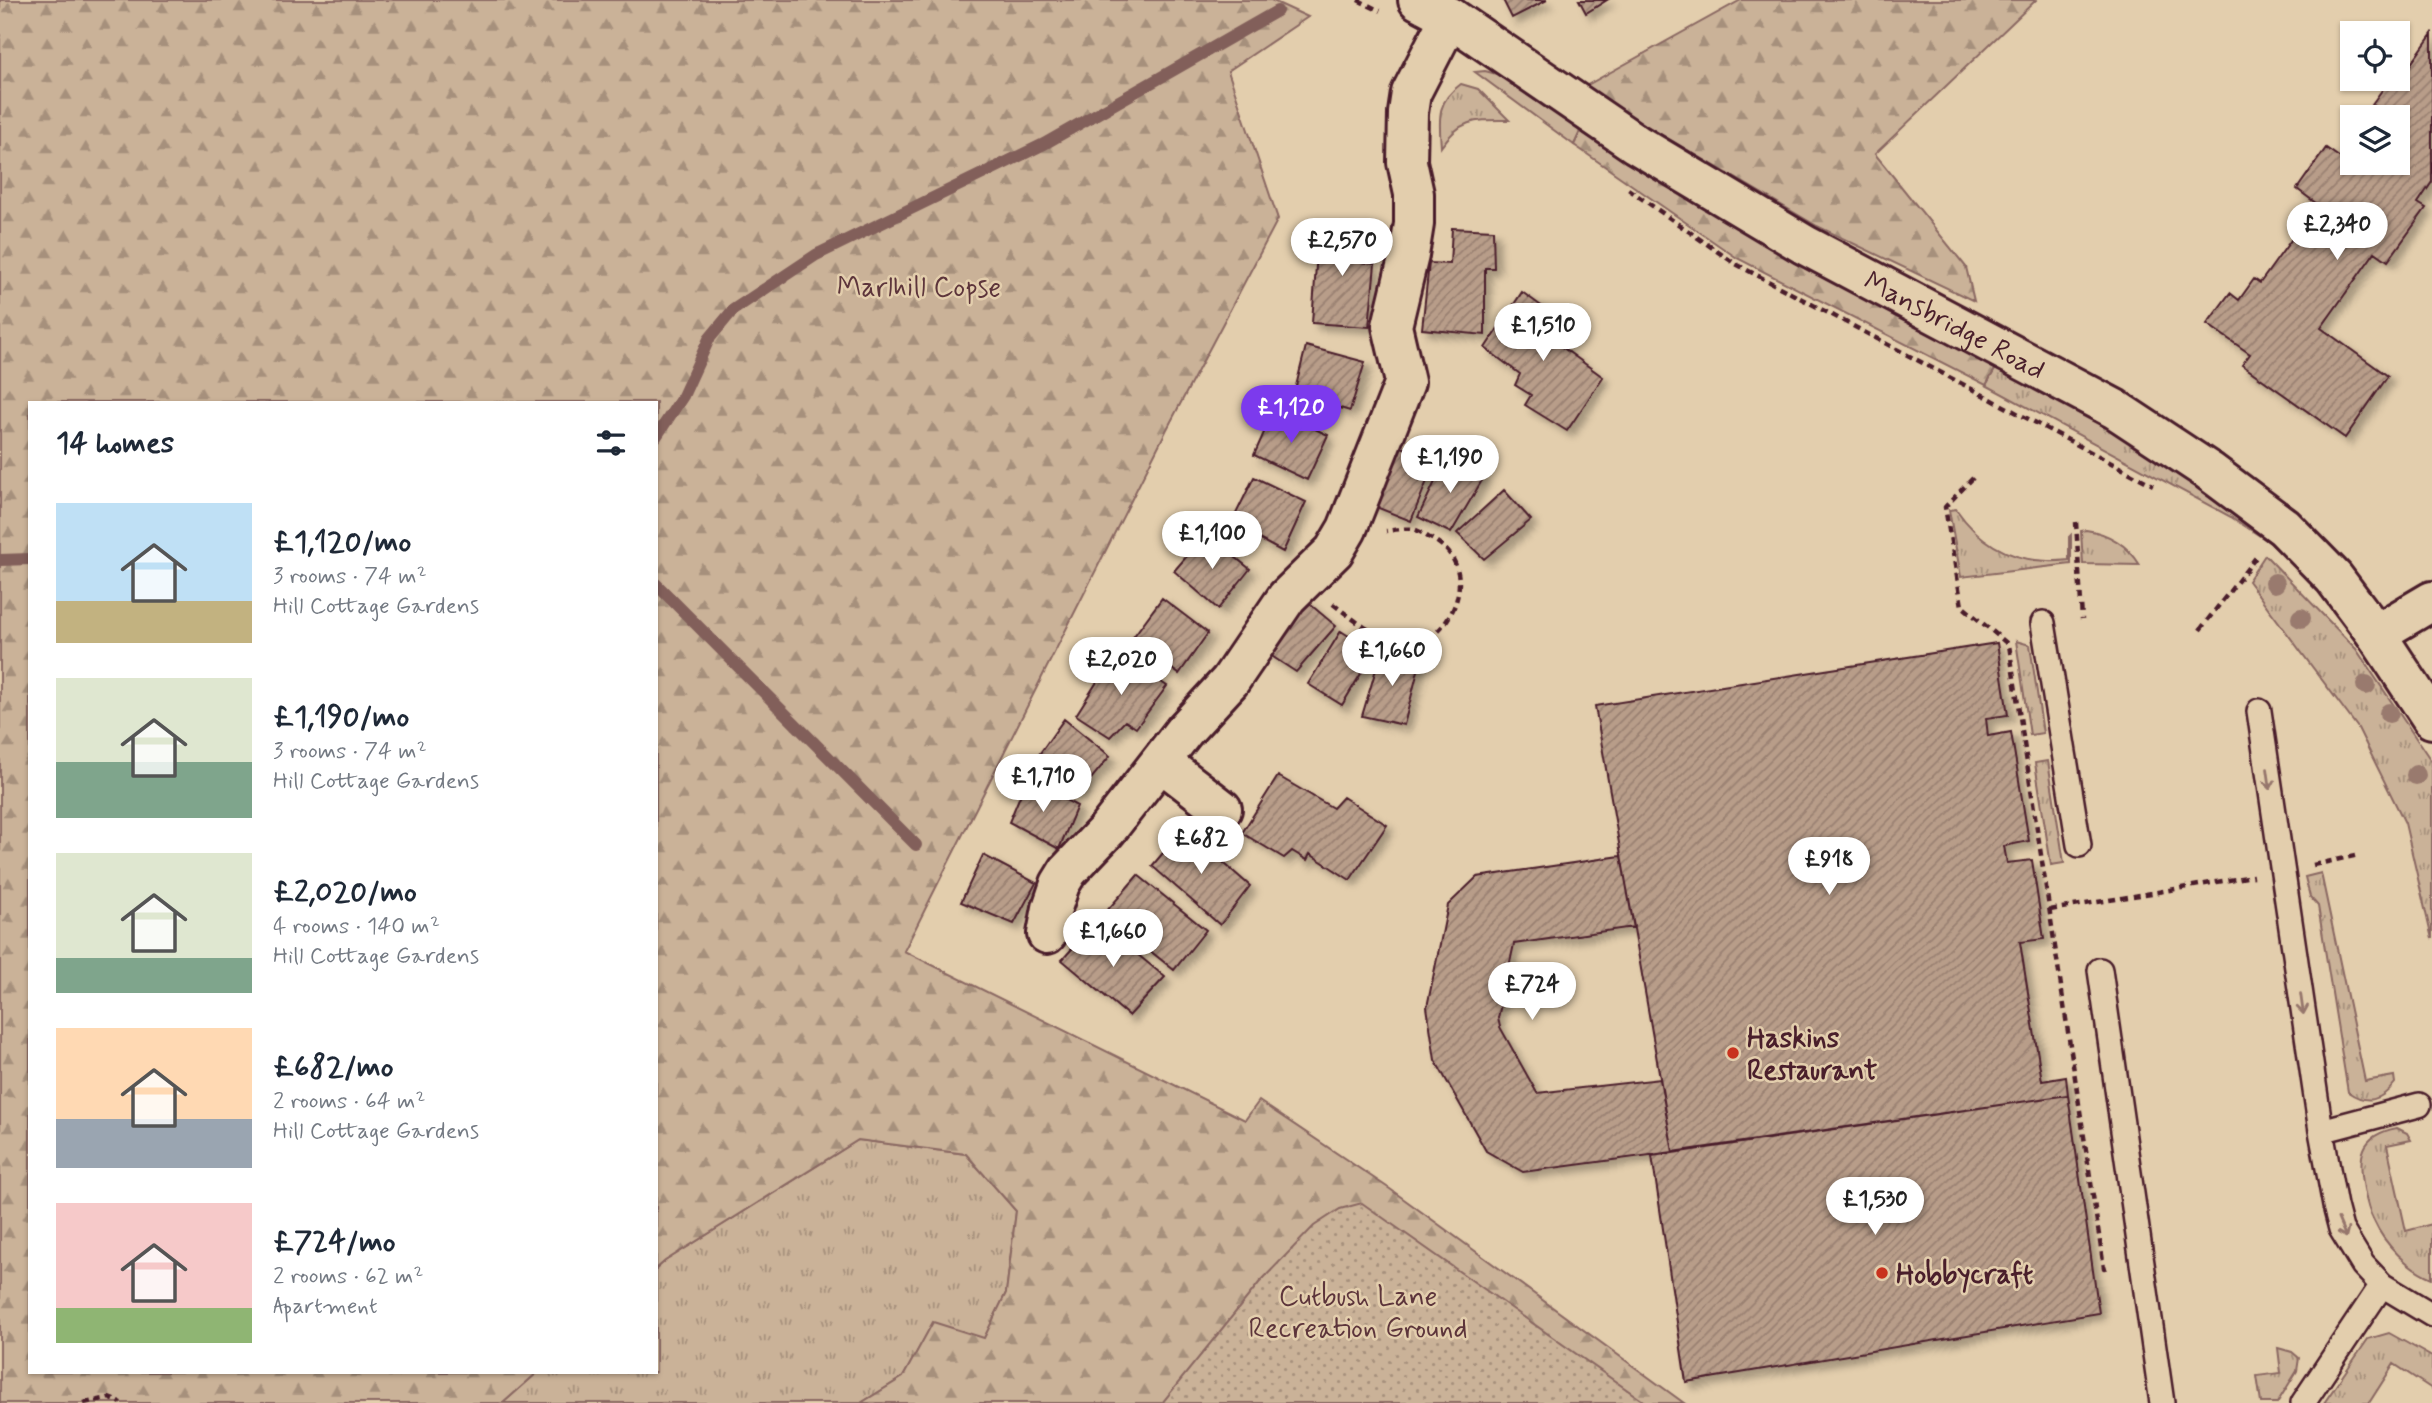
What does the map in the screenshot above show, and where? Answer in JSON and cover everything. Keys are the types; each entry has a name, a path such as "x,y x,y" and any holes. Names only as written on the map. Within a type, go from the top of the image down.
{"main road":[{"path":"1047,934 1060,884 1068,871 1114,822 1184,731 1230,681 1287,597 1334,551 1346,530 1405,382 1392,326 1414,224 1414,194 1407,162 1408,113 1419,11"},
{"name":"Mansbridge Road","path":"1419,11 1805,246 2115,409 2209,471 2284,527 2334,578 2376,634 2432,719"},
{"path":"2376,634 2432,601"},
{"path":"1161,762 1222,809"}],"lane":[{"path":"2043,623 2079,845"},
{"path":"2259,712 2321,1131 2341,1229 2363,1265 2382,1285 2432,1315"},
{"path":"2100,970 2162,1403"},
{"path":"2321,1131 2419,1105"},
{"path":"2303,1403 2382,1285"}],"path":[{"path":"1359,0 1419,11"},
{"path":"1618,181 1734,263 2159,488"},
{"path":"1973,478 1945,507 1962,606 2009,645 2104,1268"},
{"path":"2076,522 2082,619"},
{"path":"1306,580 1346,614 1397,644 1415,645 1431,638 1454,609 1459,591 1460,572 1453,555 1439,542 1413,530 1384,531"},
{"path":"2200,630 2258,556"},
{"path":"2050,910 2283,871 2359,855"},
{"path":"84,1403 109,1398 121,1403"}],"green space":[{"name":"Marlhill Copse","path":"0,0 1271,0 1308,17 1228,71 1278,219 1167,429 904,951 1245,1120 1259,1101 1390,1189 1684,1403 861,1403 903,1377 933,1322 984,1338 1006,1293 1016,1211 966,1154 858,1140 658,1267 658,401 28,401 28,1374 536,1374 503,1403 0,1403"},
{"path":"1741,0 2036,0 1875,154 1966,267 1974,301 1817,226 1582,88"},
{"path":"1485,71 1512,78 1583,125 1574,145 1475,72"},
{"path":"1461,84 1478,89 1509,120 1470,123 1455,131 1441,147 1443,104"},
{"path":"1584,125 1997,366 1986,385 1737,258 1574,145"},
{"path":"1997,366 2109,420 2303,565 2334,609 2269,542 2231,517 1986,385"},
{"path":"1956,509 1978,534 1991,544 2019,557 2069,560 2071,535 2071,564 1961,577 1949,510"},
{"path":"2086,530 2117,541 2140,565 2083,564 2081,531"},
{"path":"2265,555 2356,649 2432,762 2432,939 2405,823 2358,728 2248,581"},
{"path":"2016,641 2030,645 2043,733 2030,735"},
{"path":"2048,761 2064,863 2051,865 2035,763"},
{"path":"2321,873 2365,1081 2394,1076 2395,1083 2390,1089 2373,1099 2361,1099 2348,1092 2318,906 2310,897 2305,877"},
{"path":"2397,1128 2407,1133 2411,1140 2387,1145 2406,1231 2432,1224 2432,1278 2415,1269 2391,1247 2378,1230 2369,1210 2361,1167 2364,1149 2375,1136"},
{"path":"858,1140 966,1154 1016,1211 1006,1293 984,1339 933,1323 903,1377 861,1403 503,1403 536,1374 658,1374 658,1267"},
{"name":"Cutbush Lane Recreation Ground","path":"1362,1203 1646,1403 1162,1403 1259,1283 1314,1226 1340,1209"},
{"path":"2389,1333 2432,1357 2432,1389 2394,1364 2369,1403 2324,1403 2368,1339"},
{"path":"2278,1348 2292,1352 2299,1358 2297,1371 2277,1403 2261,1403 2257,1376 2281,1373"}],"building":[{"path":"1503,0 1547,0 1512,18"},
{"path":"1579,0 1607,0 1586,13"},
{"path":"2432,34 2432,182 2418,203 2426,208 2388,261 2375,252 2321,328 2388,376 2345,438 2242,365 2250,354 2207,324 2230,293 2239,300 2254,279 2260,283 2317,204 2297,189 2326,148 2340,158 2340,175 2410,175 2410,105 2372,104 2381,91 2410,91 2410,65"},
{"path":"1319,222 1363,226 1359,262 1375,264 1369,327 1312,323"},
{"path":"1452,228 1493,230 1494,268 1485,268 1485,335 1422,329 1429,263 1450,264"},
{"path":"1522,292 1562,321 1551,339 1603,377 1567,431 1525,405 1531,395 1515,385 1520,374 1485,348"},
{"path":"1306,346 1365,362 1350,411 1294,394"},
{"path":"1274,410 1328,435 1307,480 1254,455"},
{"path":"1397,445 1435,461 1411,521 1371,505"},
{"path":"1447,457 1484,477 1451,533 1418,517"},
{"path":"1254,477 1306,502 1283,552 1231,524"},
{"path":"1504,490 1531,520 1484,559 1457,533"},
{"path":"1206,534 1250,569 1218,609 1174,571"},
{"path":"1162,598 1208,633 1179,674 1131,640"},
{"path":"1305,600 1336,626 1296,672 1264,651"},
{"path":"1341,631 1374,652 1342,705 1308,684"},
{"path":"1997,643 2008,715 1986,718 1988,736 2011,732 2029,841 2004,846 2007,863 2032,860 2044,939 2020,942 2042,1081 2066,1077 2068,1095 1673,1152 1595,706"},
{"path":"1382,649 1421,659 1404,725 1362,716"},
{"path":"1116,652 1167,686 1136,728 1125,721 1110,737 1076,715"},
{"path":"1064,719 1110,756 1078,795 1033,763"},
{"path":"1278,776 1333,808 1343,797 1387,825 1350,880 1310,854 1307,860 1292,851 1284,858 1242,833"},
{"path":"1027,779 1077,806 1059,849 1009,822"},
{"path":"1184,828 1250,886 1220,925 1152,866"},
{"path":"983,855 1036,883 1014,924 961,902"},
{"path":"1621,856 1634,927 1514,944 1498,1018 1500,1027 1537,1093 1660,1079 1673,1152 1523,1172 1486,1151 1435,1060 1427,1007 1448,905 1477,877"},
{"path":"1138,875 1206,930 1174,970 1104,914"},
{"path":"1097,921 1165,977 1129,1016 1062,960"},
{"name":"Hobbycraft","path":"2068,1095 2099,1313 1686,1382 1652,1156"}],"waterway":[{"path":"658,434 683,396 709,339 733,310 816,255 1044,144 1277,11"},
{"path":"0,560 28,559"},
{"path":"658,586 916,845"}],"place":[{"name":"Haskins Restaurant","path":"1733,1053"},
{"name":"Hobbycraft","path":"1882,1273"}]}
